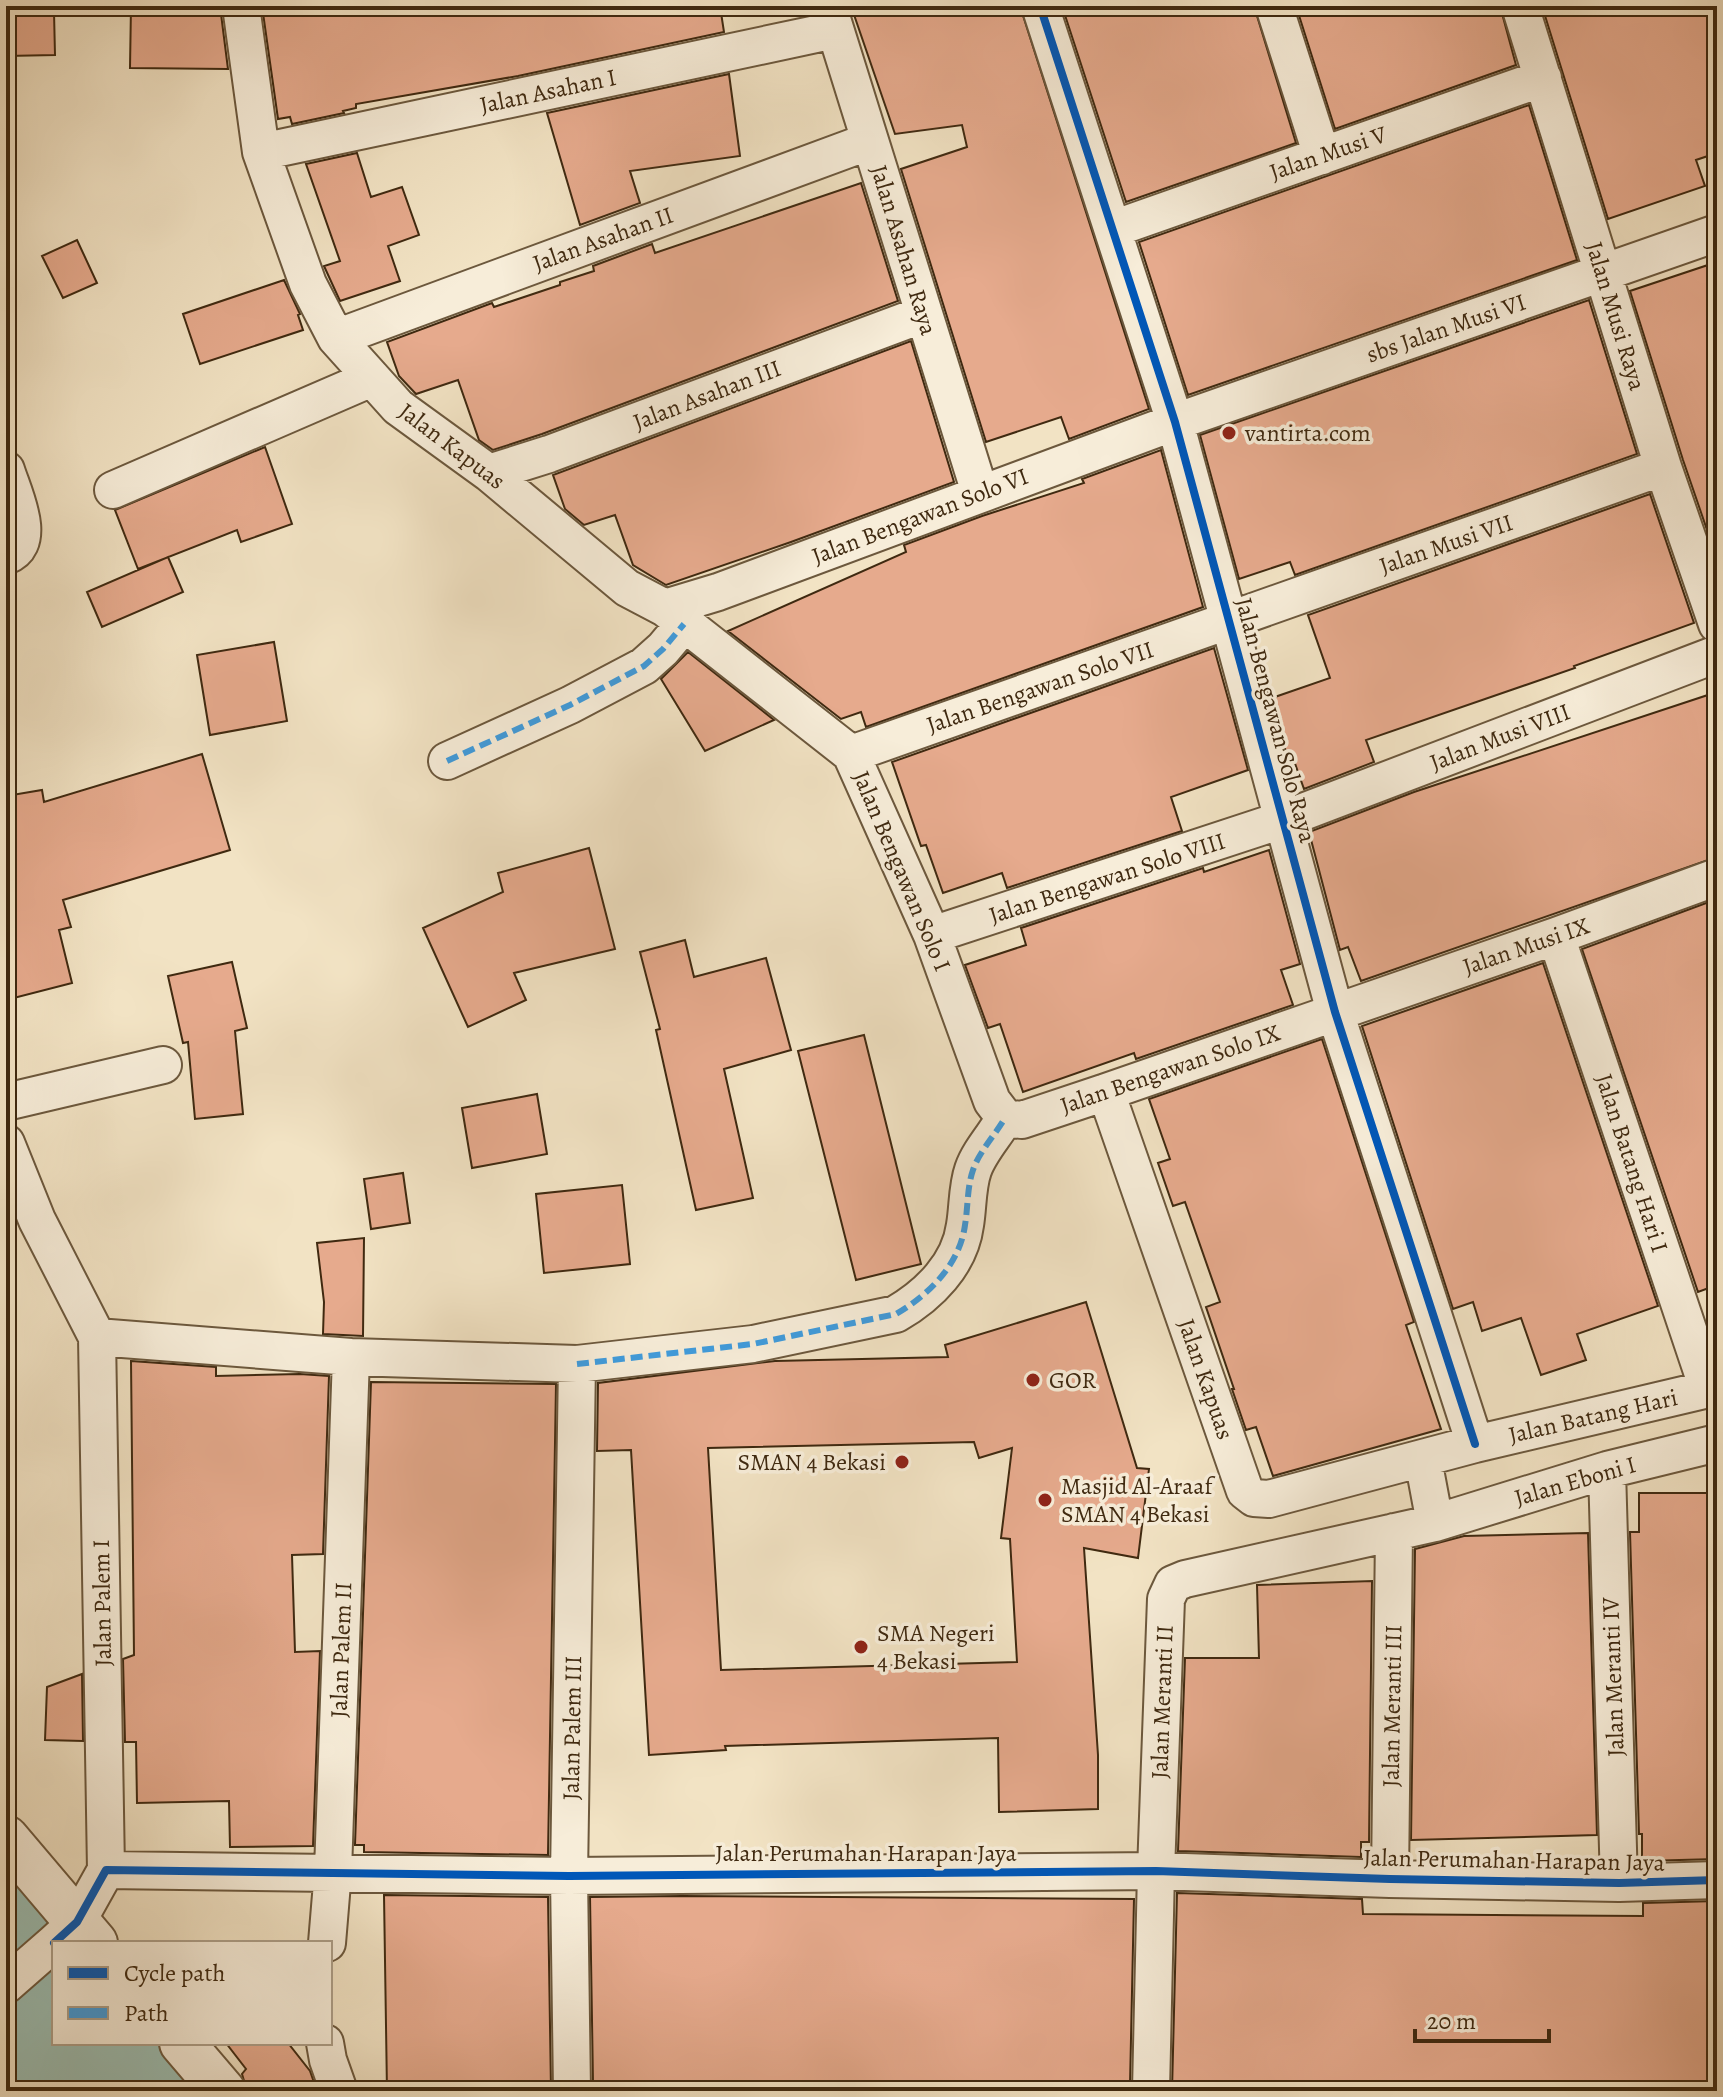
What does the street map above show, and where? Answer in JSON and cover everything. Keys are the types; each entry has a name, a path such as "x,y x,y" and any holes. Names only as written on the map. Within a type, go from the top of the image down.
{"street":[{"name":"Jalan Kapuas","path":"241,6 261,152 308,284 336,338 398,407 489,473 627,588 674,616"},
{"name":"Jalan Bengawan Solo Raya","path":"1040,6 1175,422 1335,1012 1475,1444"},
{"path":"1274,6 1322,156"},
{"name":"Jalan Musi Raya","path":"1520,6 1663,467 1717,624"},
{"name":"Jalan Asahan I","path":"261,152 831,18"},
{"name":"Jalan Asahan Raya","path":"831,18 980,493"},
{"name":"Jalan Musi V","path":"1113,229 1543,78"},
{"name":"Jalan Asahan II","path":"336,338 870,141"},
{"name":"sbs Jalan Musi VI","path":"1175,422 1717,233"},
{"name":"Jalan Asahan III","path":"489,473 549,454 924,314"},
{"path":"113,490 372,378"},
{"name":"Jalan Bengawan Solo VI","path":"674,616 718,592 1175,422"},
{"name":"Jalan Musi VII","path":"1229,620 1663,467"},
{"path":"6,470 23,536 19,548 6,556"},
{"path":"447,761 570,705 644,666 663,649 674,616"},
{"name":"Jalan Bengawan Solo I","path":"674,616 851,754 932,935 992,1101 1005,1118"},
{"name":"Jalan Bengawan Solo VII","path":"851,754 1229,620"},
{"name":"Jalan Musi VIII","path":"1282,820 1717,654"},
{"name":"Jalan Bengawan Solo VIII","path":"932,935 1282,820"},
{"name":"Jalan Musi IX","path":"1335,1012 1717,877"},
{"name":"Jalan Batang Hari I","path":"1556,936 1712,1388"},
{"name":"Jalan Bengawan Solo IX","path":"1005,1118 1022,1120 1335,1012"},
{"path":"6,1102 163,1065"},
{"name":"Jalan Kapuas","path":"1106,1092 1245,1491 1254,1498 1269,1499 1424,1464"},
{"path":"6,1143 37,1220 97,1337 351,1357 577,1364 753,1344 896,1314 905,1309 948,1270 958,1254 965,1230 972,1171 1005,1118"},
{"name":"Jalan Palem I","path":"97,1337 106,1870"},
{"name":"Jalan Palem II","path":"327,1941 333,1871 351,1357"},
{"name":"Jalan Palem III","path":"572,2091 569,1876 577,1364"},
{"name":"Jalan Batang Hari","path":"1424,1464 1475,1444 1712,1388"},
{"name":"Jalan Eboni I","path":"1433,1514 1717,1443"},
{"path":"1424,1464 1433,1514"},
{"name":"Jalan Meranti IV","path":"1607,1470 1619,1883"},
{"name":"Jalan Meranti II","path":"1151,2091 1166,1599 1173,1584 1394,1532 1433,1514"},
{"name":"Jalan Meranti III","path":"1390,1879 1394,1532"},
{"path":"6,1838 66,1940 106,1870"},
{"name":"Jalan Perumahan Harapan Jaya","path":"106,1870 569,1876 1156,1871 1619,1883 1717,1880"},
{"path":"6,1985 52,1950"},
{"path":"184,2045 223,2091"},
{"path":"325,2045 339,2091"}],"water":[{"path":"6,1837 92,1941 52,1941 52,2045 182,2045 220,2091 6,2091"}],"building":[{"path":"131,6 220,6 228,69 130,68"},
{"path":"262,6 720,6 724,32 518,76 356,104 356,108 344,113 292,124 290,117 278,119"},
{"path":"851,6 1020,6 1149,409 1069,439 1061,417 986,442 901,169 967,147 962,125 895,134"},
{"path":"1062,6 1254,6 1296,143 1126,202"},
{"path":"1296,6 1500,6 1516,65 1335,129"},
{"path":"1542,6 1717,6 1717,153 1696,160 1705,186 1608,219"},
{"path":"54,12 55,55 6,56 6,13"},
{"path":"729,74 740,156 630,171 640,203 580,225 547,113"},
{"path":"1529,105 1577,260 1188,395 1139,242"},
{"path":"357,153 371,197 402,187 419,235 388,246 400,281 340,301 324,266 340,261 306,164"},
{"path":"861,183 898,301 493,450 479,440 458,380 416,394 399,376 387,342 492,303 494,307 560,285 560,282 594,271 593,266 652,244 655,253"},
{"path":"77,240 97,283 63,298 42,256"},
{"path":"1717,262 1717,559 1630,291"},
{"path":"284,280 300,314 303,330 200,364 183,314"},
{"path":"1589,300 1637,454 1295,575 1290,562 1239,579 1200,435"},
{"path":"911,341 954,482 666,585 633,565 615,515 584,525 565,509 553,475"},
{"path":"265,447 292,524 241,542 237,530 138,569 115,510"},
{"path":"1161,450 1203,607 866,727 861,712 841,719 728,631 906,552 904,545 1084,483 1082,479"},
{"path":"1650,494 1694,623 1575,668 1366,740 1374,762 1304,789 1292,755 1287,756 1272,698 1330,678 1308,615"},
{"path":"168,557 183,592 102,627 87,592"},
{"path":"274,642 287,721 210,735 197,655"},
{"path":"1214,648 1248,770 1171,797 1182,831 1007,888 1002,873 943,893 926,845 921,846 892,762"},
{"path":"688,652 774,720 705,751 661,679"},
{"path":"1717,692 1717,857 1361,981 1348,947 1340,950 1309,832 1414,792"},
{"path":"202,754 230,850 63,900 71,927 59,930 72,983 6,1000 6,796 42,790 44,802"},
{"path":"589,848 615,949 514,973 526,1000 468,1027 423,928 503,892 498,873"},
{"path":"1269,850 1300,964 1281,970 1293,1005 1136,1059 1134,1053 1023,1092 1000,1024 988,1028 965,965 1026,945 1021,928 1203,868 1204,872"},
{"path":"1717,899 1717,1285 1698,1292 1582,949"},
{"path":"685,940 694,977 766,958 791,1050 724,1069 753,1198 696,1210 656,1030 660,1029 640,952"},
{"path":"232,962 247,1028 235,1031 243,1114 195,1119 188,1042 183,1043 168,976"},
{"path":"1543,963 1658,1306 1577,1334 1586,1360 1541,1375 1521,1318 1482,1331 1473,1302 1453,1309 1362,1026"},
{"path":"864,1035 921,1264 856,1280 798,1051"},
{"path":"1322,1039 1414,1322 1406,1325 1441,1429 1273,1476 1256,1427 1246,1430 1232,1389 1206,1307 1220,1302 1185,1202 1173,1206 1158,1163 1170,1159 1149,1099"},
{"path":"537,1094 547,1154 472,1168 462,1108"},
{"path":"403,1173 410,1223 371,1229 364,1179"},
{"path":"622,1185 630,1264 544,1273 536,1194"},
{"path":"364,1238 363,1336 323,1334 324,1302 317,1243"},
{"name":"SMAN 4 Bekasi","path":"1086,1302 1137,1468 1149,1469 1138,1558 1084,1548 1098,1755 1098,1809 999,1812 998,1738 725,1746 726,1750 649,1755 631,1450 597,1451 598,1383 775,1361 948,1357 945,1345","holes":["974,1442 979,1458 1012,1448 1001,1538 1010,1539 1017,1662 721,1670 708,1448"]},
{"path":"131,1361 216,1367 216,1376 329,1376 323,1554 292,1555 295,1652 320,1651 313,1846 230,1847 229,1801 137,1803 136,1742 125,1742 123,1659 134,1655"},
{"path":"371,1382 556,1384 548,1855 364,1852 364,1845 355,1845"},
{"path":"1639,1493 1717,1493 1717,1859 1642,1861 1630,1532 1639,1532"},
{"path":"1588,1533 1597,1835 1411,1840 1415,1549 1464,1536"},
{"path":"1372,1581 1369,1842 1361,1842 1361,1857 1178,1851 1185,1658 1259,1658 1257,1585"},
{"path":"82,1674 83,1741 45,1740 47,1687"},
{"path":"1177,1893 1362,1899 1363,1914 1643,1916 1643,1903 1717,1901 1717,2091 1172,2091"},
{"path":"384,1895 548,1897 551,2091 387,2091"},
{"path":"590,1897 1134,1899 1130,2085 593,2082"},
{"path":"228,2045 290,2045 310,2071 317,2091 247,2091 242,2074 246,2069"}],"marked path":[{"path":"447,761 570,705 644,666 684,624"},
{"path":"577,1364 753,1344 896,1314 931,1288 957,1253 965,1225 973,1170 1005,1118"}],"cycle path":[{"path":"1040,6 1175,422 1335,1012 1475,1444"},
{"path":"56,1941 77,1922 106,1870 569,1876 1156,1871 1619,1883 1717,1880"}],"place":[{"name":"vantirta.com","path":"1229,433"},
{"name":"GOR","path":"1033,1380"},
{"name":"SMAN 4 Bekasi","path":"902,1462"},
{"name":"Masjid Al-Araaf SMAN 4 Bekasi","path":"1045,1500"},
{"name":"SMA Negeri 4 Bekasi","path":"861,1647"}]}
